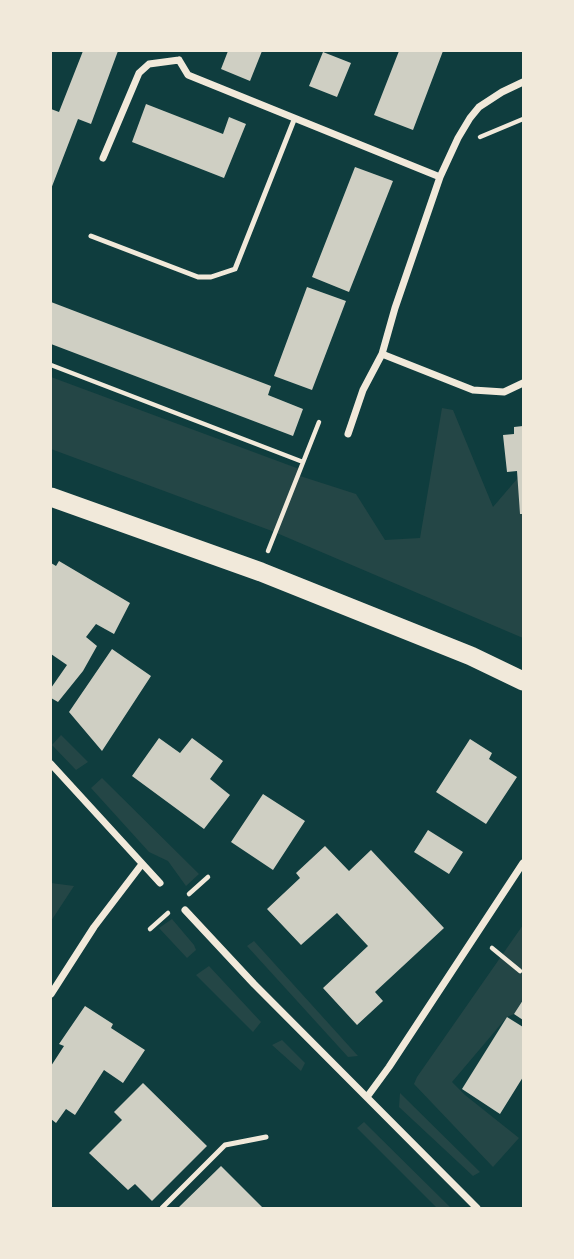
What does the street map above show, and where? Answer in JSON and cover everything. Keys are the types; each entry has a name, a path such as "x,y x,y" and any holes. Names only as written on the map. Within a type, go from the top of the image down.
{"highway":[{"path":"51,497 261,572 471,656 523,681"}],"street":[{"path":"179,60 183,51"},
{"path":"179,60 188,75 440,177"},
{"path":"103,158 139,73 149,64 179,60"},
{"path":"348,434 363,390 382,354 440,177 456,142 480,107 523,82"},
{"path":"382,354 473,390 504,392 523,383"},
{"path":"51,764 160,883"},
{"path":"367,1097 523,863"},
{"path":"51,993 94,928 142,864"},
{"path":"185,909 254,984 477,1208"}],"lane":[{"path":"91,236 198,277 211,277 235,270 294,120"},
{"path":"162,1208 225,1146 266,1137"}],"path":[{"path":"456,142 467,143 523,119"},
{"path":"51,365 303,462"},
{"path":"261,572 319,422"},
{"path":"189,894 208,877"},
{"path":"150,929 168,912"},
{"path":"492,948 520,971"}],"shaded area":[{"path":"51,377 302,470 300,476 356,494 385,540 420,538 442,408 453,410 493,507 523,472 523,638 272,531 51,449"},
{"path":"61,735 88,762 76,770 52,745"},
{"path":"102,778 199,874 186,886 168,861 149,852 91,788"},
{"path":"51,883 74,886 51,921"},
{"path":"172,919 196,950 187,958 159,928"},
{"path":"523,925 523,1000 514,1014 507,1017 452,1082 519,1138 493,1167 414,1084"},
{"path":"254,941 358,1056 348,1057 247,946"},
{"path":"209,966 261,1022 253,1032 196,975"},
{"path":"282,1040 305,1063 301,1071 272,1045"},
{"path":"400,1093 480,1172 473,1176 399,1107"},
{"path":"364,1122 451,1208 437,1208 357,1128"}],"building":[{"path":"83,51 118,51 91,124 78,119 51,189 51,109 59,112"},
{"path":"228,51 262,51 250,81 221,69"},
{"path":"399,51 443,51 413,130 374,115"},
{"path":"323,52 351,63 337,97 309,86"},
{"path":"146,104 223,134 229,117 246,124 224,178 132,142"},
{"path":"355,167 393,181 349,292 312,277"},
{"path":"307,287 346,301 312,390 274,376"},
{"path":"51,302 271,386 268,395 303,409 293,436 51,344"},
{"path":"523,426 523,514 520,514 517,471 507,472 503,435 514,434 514,427"},
{"path":"59,561 130,603 114,634 96,624 86,637 97,646 83,671 58,702 51,698 51,688 67,665 51,654 51,563 56,566"},
{"path":"112,649 151,676 102,751 69,712"},
{"path":"159,738 180,753 192,738 223,761 210,779 230,795 204,829 132,776"},
{"path":"470,739 492,753 489,759 517,777 486,824 436,792"},
{"path":"263,794 305,821 273,870 231,842"},
{"path":"428,830 463,852 449,874 414,852"},
{"path":"325,846 349,871 371,850 444,928 375,992 383,1001 357,1025 323,988 368,946 337,913 301,945 267,909 300,878 296,873"},
{"path":"523,1000 523,1020 514,1014"},
{"path":"85,1006 113,1024 111,1028 145,1050 123,1083 104,1070 75,1115 66,1109 56,1123 51,1119 51,1066 64,1046 59,1044"},
{"path":"507,1017 523,1027 523,1077 500,1114 462,1089"},
{"path":"143,1083 207,1146 152,1201 135,1184 128,1190 89,1153 122,1120 114,1112"},
{"path":"221,1166 263,1208 178,1208"}]}
